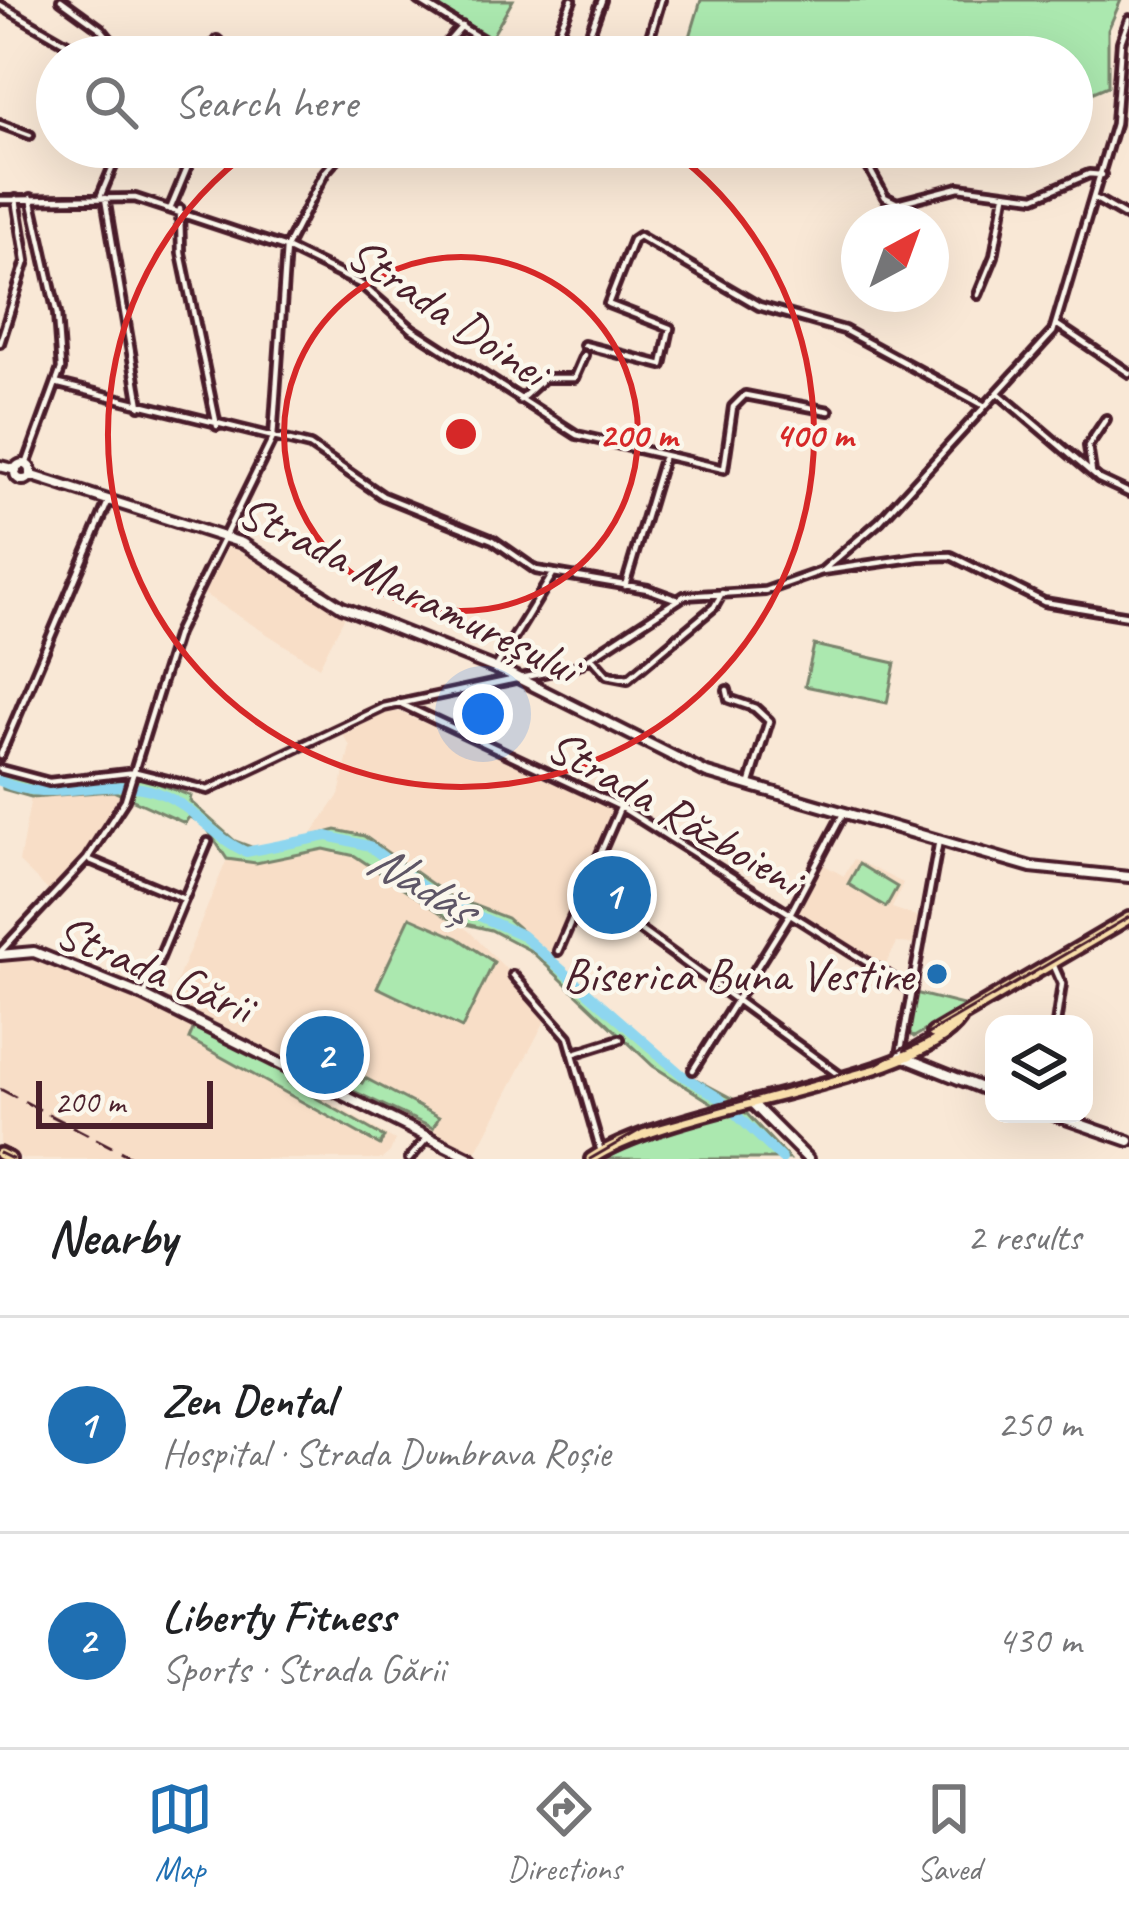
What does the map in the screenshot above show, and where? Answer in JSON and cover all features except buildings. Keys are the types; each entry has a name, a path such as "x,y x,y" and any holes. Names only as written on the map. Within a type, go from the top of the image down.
{"main road":[{"path":"0,466 28,470"},
{"name":"Strada Maramureșului","path":"28,470 228,538 342,607 495,668 687,764 748,786 1042,869 1129,877"},
{"path":"596,1156 637,1132 843,1078 900,1055 1129,918"},
{"name":"Strada Gării","path":"0,953 34,952 144,996 472,1159"},
{"path":"900,1055 985,1089"},
{"path":"747,1102 808,1159"},
{"path":"1077,1123 1129,1141"},
{"path":"0,1154 10,1159"}],"street":[{"path":"61,0 107,36"},
{"path":"418,0 477,36"},
{"path":"557,36 572,0"},
{"path":"589,36 602,0"},
{"path":"650,36 661,0"},
{"path":"0,5 54,36"},
{"path":"822,571 880,521 1056,324 1102,176 1119,100 1121,42 1129,19"},
{"path":"453,36 462,26"},
{"path":"1119,100 1129,103"},
{"path":"0,124 30,135"},
{"path":"113,168 103,196 140,406"},
{"path":"171,206 187,168"},
{"path":"0,953 87,859 128,791 177,633 228,538 273,438 286,248 329,168"},
{"path":"870,168 892,202 944,188 1035,197 1089,175 1102,176"},
{"path":"978,296 994,256 1005,195"},
{"name":"Strada Doinei","path":"0,200 103,196 171,206 286,248 362,285 406,324 470,361 520,400 577,435 663,458 724,469 734,407 745,395 830,412"},
{"path":"28,470 58,384 58,314 32,198"},
{"path":"0,343 26,261 16,199"},
{"path":"1096,200 1129,218"},
{"path":"180,209 181,253 217,426"},
{"path":"584,345 662,365 670,328 608,304 633,240 639,236 759,306 844,330 986,407"},
{"path":"1056,324 1129,373"},
{"path":"520,400 544,378 574,378 584,356"},
{"path":"58,384 310,446 383,496 479,533 528,566 553,574 678,600 765,592 822,571 951,556 1044,602 1129,616"},
{"path":"998,394 1092,472 1129,493"},
{"path":"1092,472 1088,446 1106,419"},
{"path":"625,586 663,458"},
{"path":"0,756 108,501"},
{"path":"495,668 553,574"},
{"path":"592,658 608,675 628,680 714,607 722,593"},
{"path":"0,769 49,782 135,774 208,790 399,703 519,680 592,658 678,600"},
{"path":"728,690 729,699 755,708 769,721 748,786"},
{"name":"Strada Războieni","path":"399,703 621,807 911,990"},
{"path":"558,951 621,807"},
{"path":"693,1070 790,914 844,812"},
{"path":"900,1055 939,840"},
{"path":"144,996 208,842"},
{"path":"87,859 184,899"},
{"path":"584,889 843,1078"},
{"path":"1052,964 1062,984 1057,1015"},
{"path":"513,974 559,1021 574,1053 596,1156"},
{"path":"574,1053 620,1040"},
{"path":"409,1159 429,1136"}],"shaded area":[{"path":"229,545 345,616 319,667 204,594"},
{"path":"388,712 400,712 617,812 582,886 557,959 507,918 449,896 364,836 336,830 312,834 339,795 350,746 343,735"},
{"path":"114,791 121,795 82,856 50,892 19,862 31,797"},
{"path":"324,849 355,856 469,931 549,1013 476,1153 169,1000 227,859 256,863"},
{"path":"854,859 903,883 892,908 922,918 916,944 897,943 884,967 796,913 822,864 844,876"},
{"path":"24,956 133,996 296,1076 294,1082 395,1140 390,1152 382,1159 24,1159 0,1146 0,961"}],"green space":[{"path":"427,0 513,0 492,36"},
{"path":"701,0 1121,0 1108,30 1108,86 1093,92 1093,36 690,36"},
{"path":"814,645 895,663 887,703 805,686"},
{"path":"0,771 39,786 145,778 191,796 190,801 235,841 251,847 268,848 336,830 364,836 449,896 507,918 679,1070 733,1099 789,1159 604,1159 659,1133 728,1113 653,1066 531,951 491,930 453,921 355,856 324,849 256,863 227,859 204,824 189,817 185,823 113,791 31,797 3,789"},
{"path":"859,864 897,887 886,907 848,884"},
{"path":"410,917 458,938 494,962 462,1028 377,987"},
{"path":"915,993 967,1006 914,1037 909,1033"},
{"path":"194,1027 288,1074 288,1082 384,1137 380,1145 189,1039"},
{"path":"352,1078 362,1083 365,1078 439,1117 433,1128 347,1088"}],"waterway":[{"name":"Nadăș","path":"0,781 38,791 112,786 150,790 177,802 246,852 327,836 369,846 438,898 522,935 682,1075 719,1098 782,1159"}],"tram line":[{"path":"590,1159 642,1129 876,1064 1129,917"},
{"path":"0,1153 12,1159"}],"railway":[{"path":"0,1089 135,1159"}],"place":[{"name":"Zen Dental","path":"612,895"},
{"name":"Biserica Buna Vestire","path":"937,974"},
{"name":"Liberty Fitness","path":"325,1055"}]}
